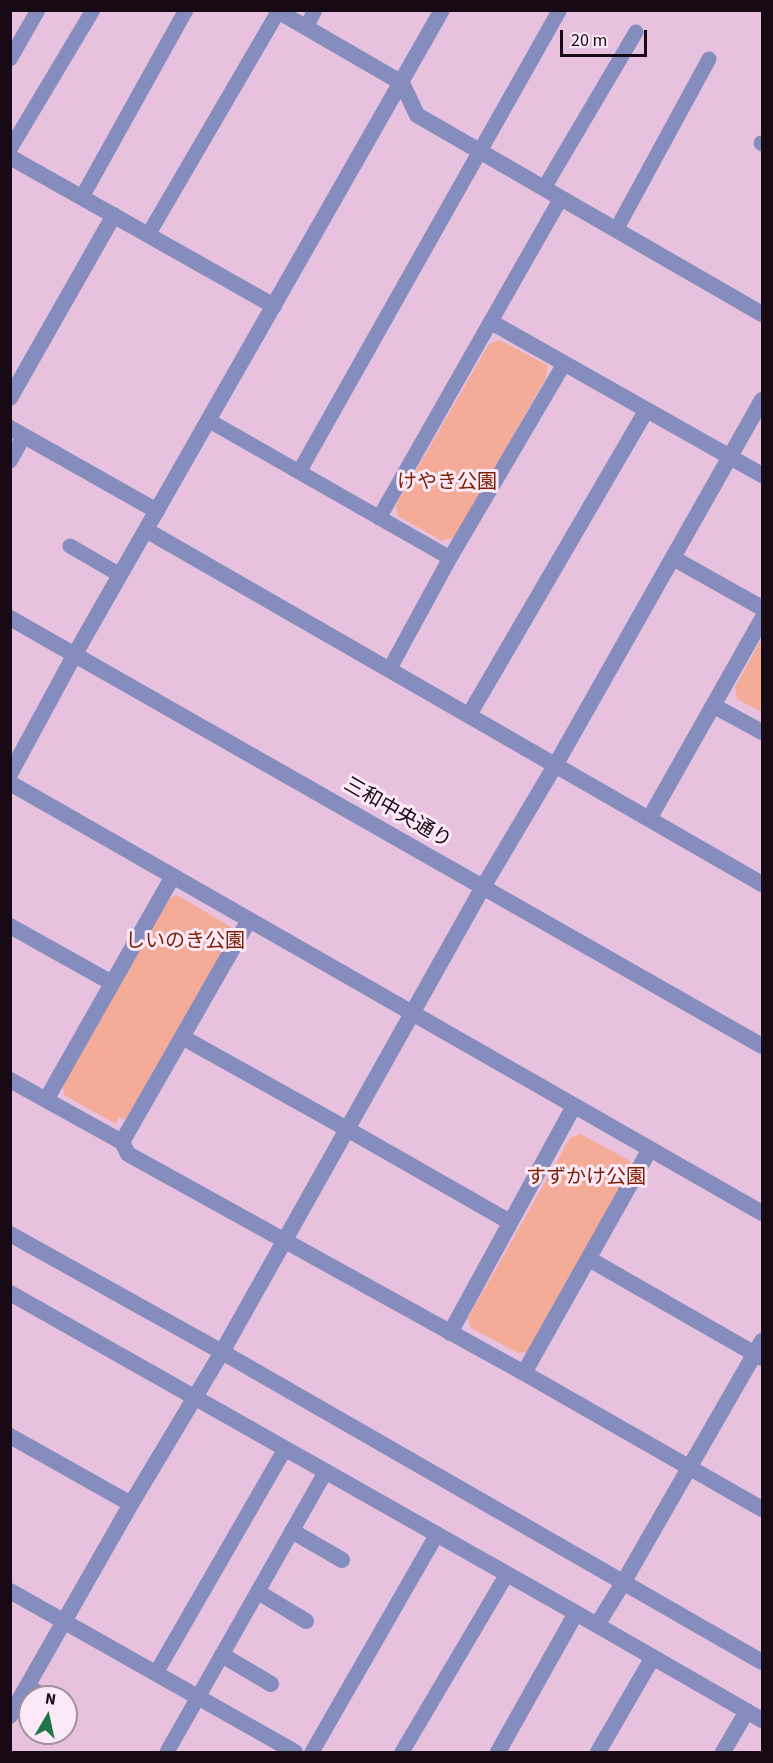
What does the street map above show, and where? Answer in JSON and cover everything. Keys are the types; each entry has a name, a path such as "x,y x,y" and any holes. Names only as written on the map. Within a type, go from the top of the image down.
{"street":[{"path":"10,774 16,746 75,654 442,10"},
{"path":"277,11 402,83 417,115 762,314"},
{"path":"11,156 274,306"},
{"path":"10,398 114,215"},
{"path":"491,322 762,476"},
{"path":"28,1685 131,1504 222,1352 483,887 556,764 762,400"},
{"path":"469,715 646,411"},
{"path":"17,432 157,511"},
{"path":"146,530 762,884"},
{"path":"673,558 762,608"},
{"name":"三和中央通り","path":"10,618 762,1046"},
{"path":"649,819 762,619"},
{"path":"714,706 762,732"},
{"path":"10,783 762,1213"},
{"path":"46,1100 172,876"},
{"path":"122,1142 249,920"},
{"path":"10,926 112,983"},
{"path":"182,1037 510,1222"},
{"path":"10,1080 122,1142 128,1154 524,1373 762,1509"},
{"path":"450,1333 574,1106"},
{"path":"524,1373 650,1149"},
{"path":"10,1234 222,1352 762,1662"},
{"path":"589,1259 760,1351 597,1625"},
{"path":"10,1293 762,1720"},
{"path":"10,1436 131,1504"},
{"path":"292,1531 342,1560"},
{"path":"10,1591 295,1752"},
{"path":"258,1592 306,1621"},
{"path":"498,1752 576,1613"},
{"path":"222,1655 271,1684"},
{"path":"598,1752 653,1657"},
{"path":"10,1716 18,1702"},
{"path":"723,1752 747,1711"}],"lane":[{"path":"10,59 38,10"},
{"path":"11,156 93,10"},
{"path":"81,197 186,10"},
{"path":"306,28 315,10"},
{"path":"148,235 277,11"},
{"path":"299,472 559,11"},
{"path":"544,189 636,32"},
{"path":"616,230 709,59"},
{"path":"379,518 561,198"},
{"path":"389,670 450,558 564,364"},
{"path":"208,420 450,558"},
{"path":"10,460 17,432"},
{"path":"70,546 120,574"},
{"path":"156,1673 285,1449"},
{"path":"167,1752 326,1472"},
{"path":"312,1752 437,1534"},
{"path":"402,1752 507,1574"}],"green space":[{"name":"けやき公園","path":"499,340 547,365 547,376 455,537 442,541 398,516 396,505 489,344"},
{"path":"762,638 762,712 737,699 735,687"},
{"name":"しいのき公園","path":"177,895 231,927 231,936 125,1120 119,1117 116,1124 64,1095 63,1085 168,899"},
{"name":"すずかけ公園","path":"581,1134 630,1161 631,1171 527,1352 518,1353 471,1328 468,1318 570,1138"}]}
